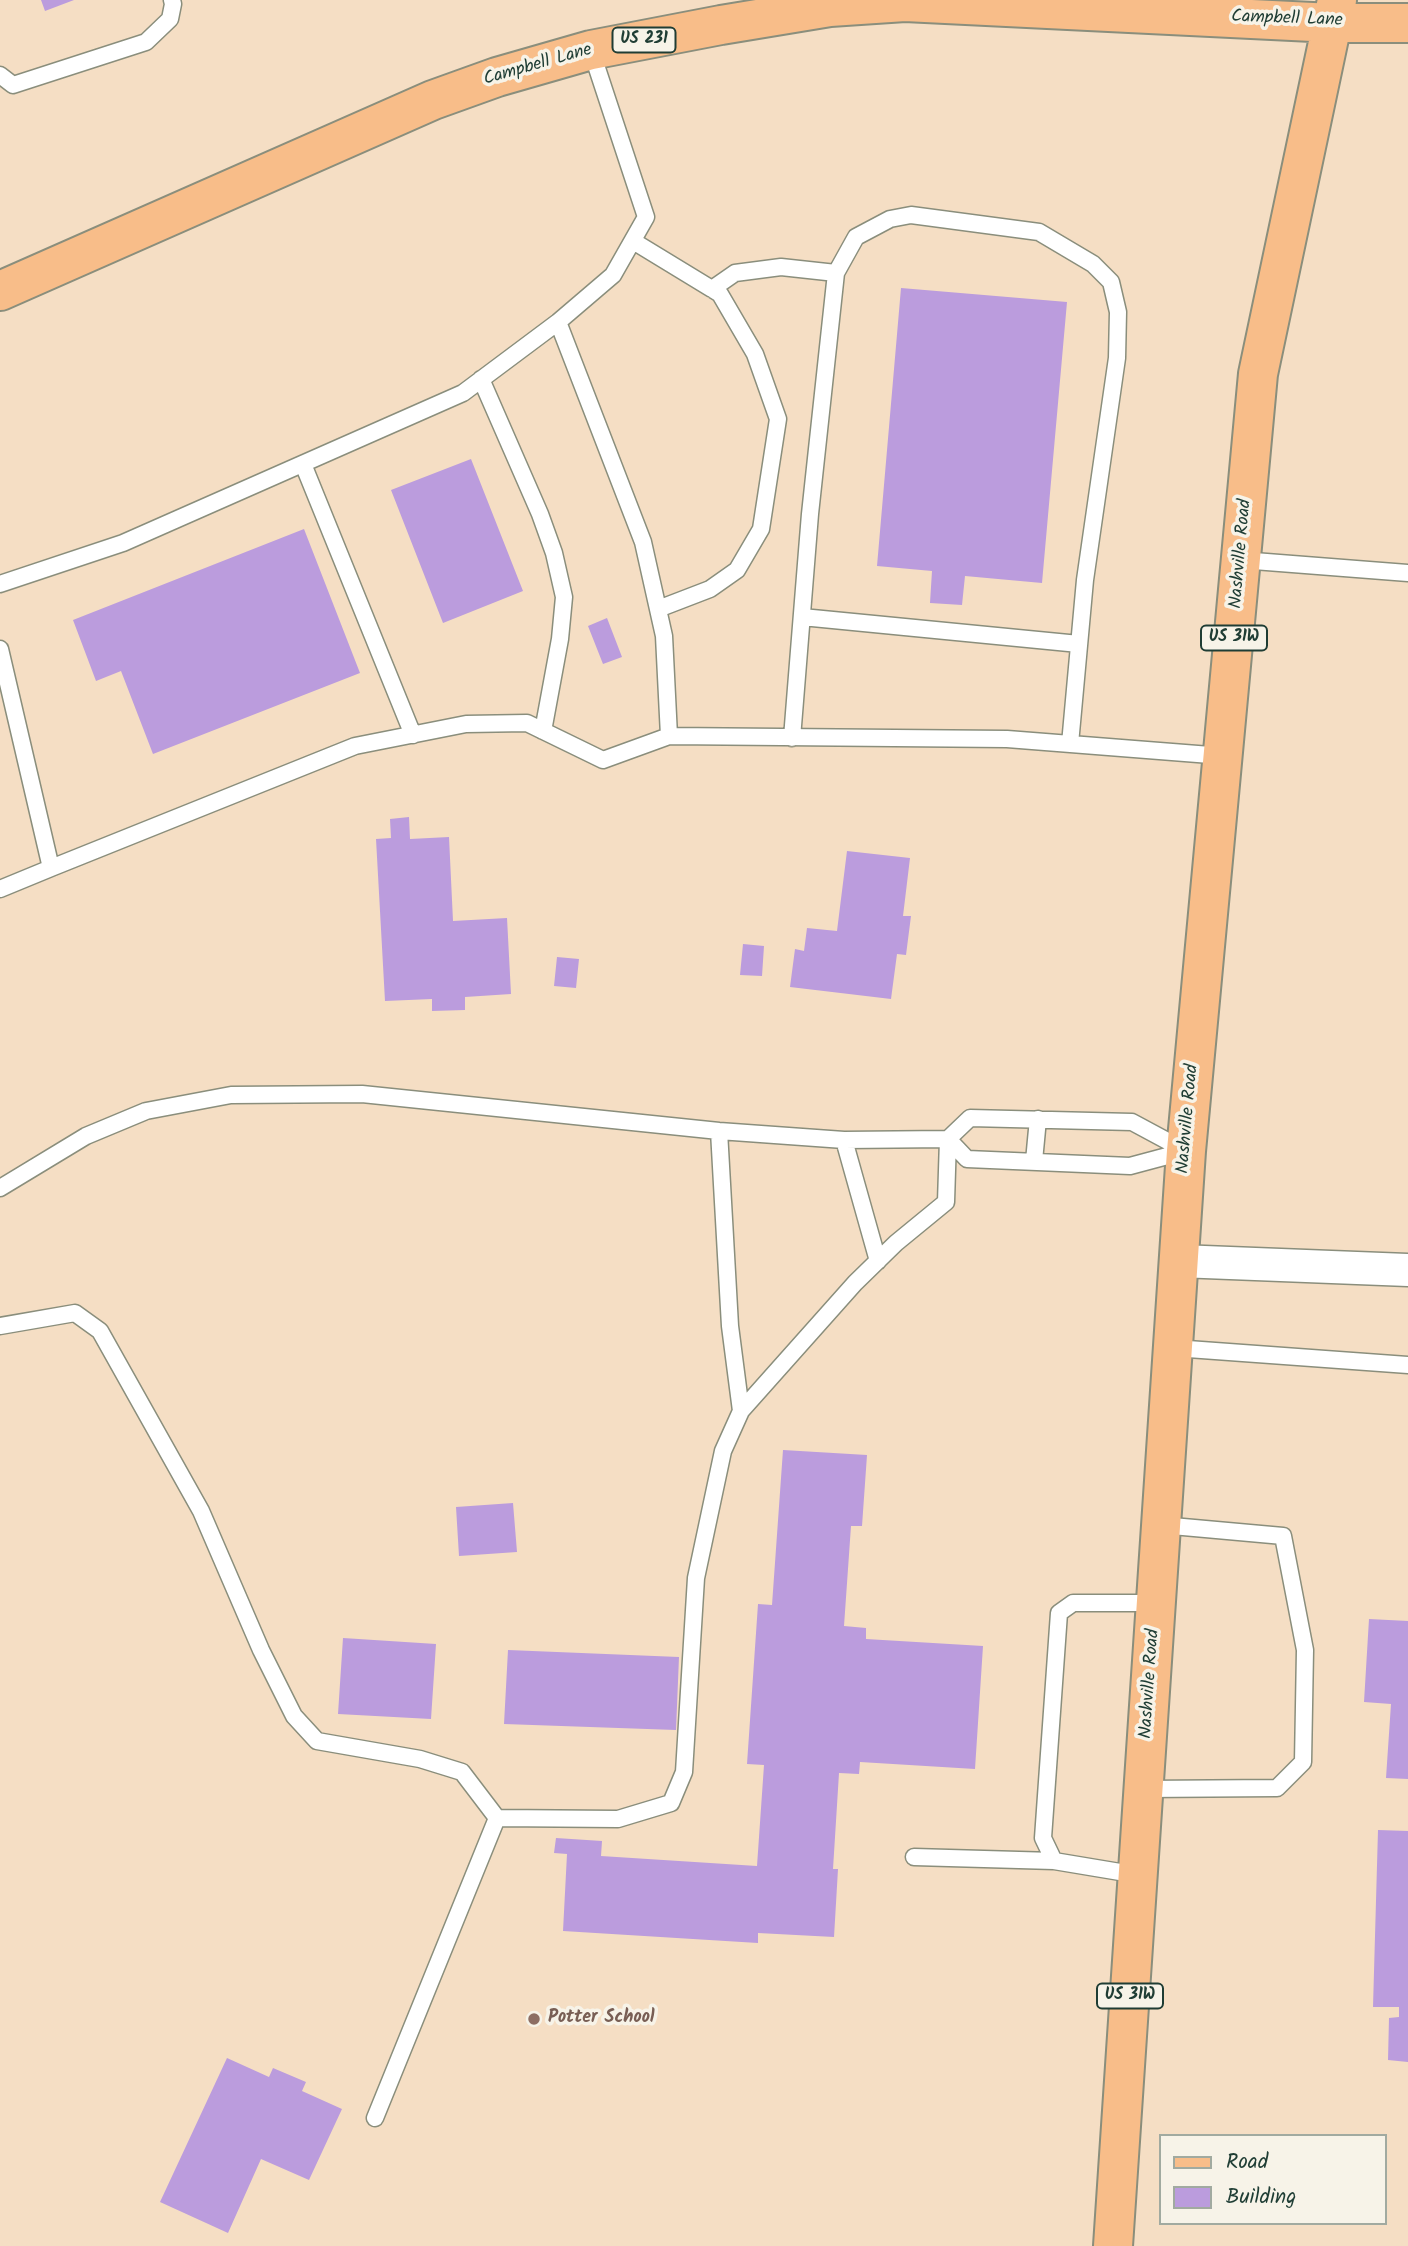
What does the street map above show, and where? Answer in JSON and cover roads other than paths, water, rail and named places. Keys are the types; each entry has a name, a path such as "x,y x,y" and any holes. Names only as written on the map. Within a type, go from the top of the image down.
{"main road":[{"name":"Campbell Lane","path":"0,291 433,100 497,77 717,13 905,2 1335,11 1408,23"},
{"name":"Nashville Road","path":"1114,2246 1186,1151 1258,374 1335,11"}],"street":[{"path":"1179,1261 1408,1270"}],"lane":[{"path":"0,75 13,85 146,42 170,19 172,0"},
{"path":"0,584 124,543 463,393 558,322 613,275 646,217 591,50"},
{"path":"792,737 810,514 836,273 856,236 890,219 911,215 1039,232 1093,264 1111,282 1118,312 1117,358 1085,580 1070,744"},
{"path":"633,241 720,294 755,354 778,419 761,529 737,570 710,589 658,608"},
{"path":"712,289 735,273 780,267 836,273"},
{"path":"558,322 643,542 664,636 669,736"},
{"path":"481,379 540,514 554,553 564,597 560,639 543,731"},
{"path":"303,464 413,735"},
{"path":"1241,560 1408,573"},
{"path":"802,617 1079,644"},
{"path":"0,649 51,868"},
{"path":"0,890 355,746 466,724 527,723 603,760 669,736 1007,739 1223,756"},
{"path":"0,1188 86,1136 146,1111 231,1095 362,1094 719,1131 844,1140 948,1139 970,1118 1132,1122 1186,1151"},
{"path":"1034,1161 1038,1119"},
{"path":"719,1131 730,1326 741,1411"},
{"path":"948,1139 967,1159 1130,1166 1186,1151"},
{"path":"497,1818 618,1819 671,1803 684,1772 696,1578 723,1451 741,1411 878,1261 946,1202 948,1139"},
{"path":"844,1140 878,1261"},
{"path":"0,1326 75,1313 100,1331 201,1511 261,1650 294,1716 317,1741 420,1759 462,1772 497,1818"},
{"path":"1174,1348 1408,1365"},
{"path":"1144,1788 1277,1788 1303,1762 1305,1650 1283,1536 1161,1525"},
{"path":"1054,1861 1043,1838 1059,1613 1073,1603 1156,1603"},
{"path":"375,2118 497,1818"},
{"path":"914,1857 1054,1861 1138,1875"}],"place":[{"name":"Potter School","path":"534,2019"}]}
